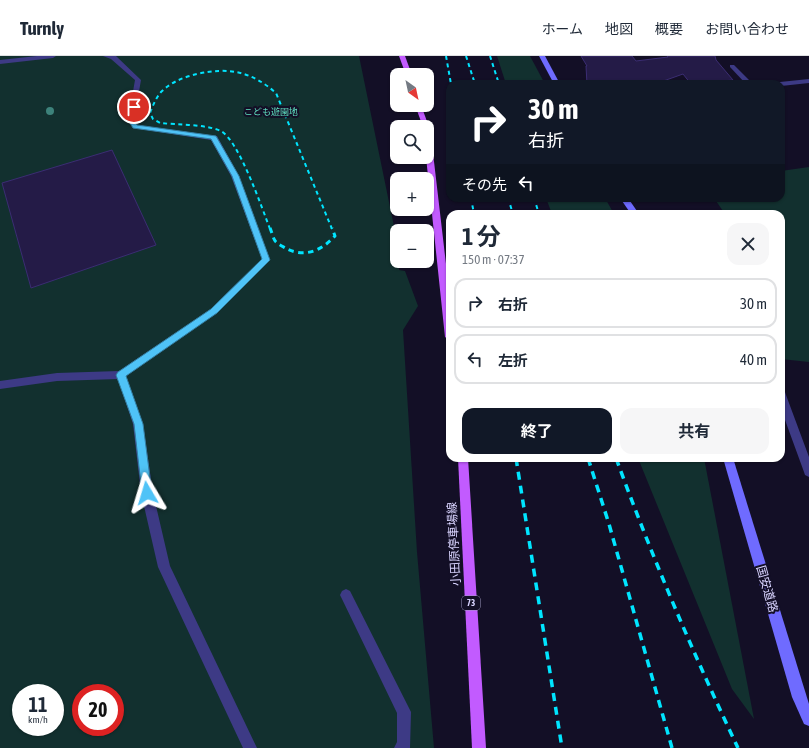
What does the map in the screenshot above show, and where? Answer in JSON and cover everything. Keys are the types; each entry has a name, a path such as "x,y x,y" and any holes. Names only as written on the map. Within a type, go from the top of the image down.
{"main road":[{"path":"402,56 406,68"},
{"path":"430,164 446,302"},
{"name":"小田原停車場線","path":"464,462 479,748"}],"street":[{"path":"0,62 52,56"},
{"path":"0,385 57,377 121,375 214,311 266,260 235,176 214,138 135,127 131,120 138,80 113,57 106,56"},
{"path":"542,56 555,80"},
{"path":"732,66 746,80"},
{"path":"785,83 809,81"},
{"path":"121,375 138,424 147,493 164,567 250,748"},
{"path":"785,406 809,472"},
{"name":"国安道路","path":"729,462 799,697 809,719"},
{"path":"346,595 404,712 404,745 401,748"}],"green space":[{"name":"こども遊園地","path":"0,56 359,56 390,207 390,216 392,216 394,224 390,224 390,268 399,268 399,270 405,271 418,306 403,330 417,552 434,748 0,748"},
{"path":"497,56 530,56 543,80 505,80"},
{"path":"809,167 809,362 785,359 785,210 722,210 717,202 785,202 785,170"},
{"path":"548,202 607,202 612,210 550,210"},
{"path":"640,462 705,462 754,719 732,689"}],"building":[{"path":"581,56 632,56 636,61 668,57 667,56 715,56 716,60 733,80 688,80 683,74 666,80 587,80 587,66"},
{"path":"112,150 156,245 31,288 2,183"}],"railway":[{"path":"446,56 450,80"},
{"path":"466,56 474,80"},
{"path":"490,56 498,80"},
{"path":"270,229 256,191 242,161 228,137 221,131 215,129 199,126 160,123 153,119 150,113 155,102 161,92 169,85 183,78 197,74 229,71 248,75 276,93 332,229"},
{"path":"472,202 473,210"},
{"path":"509,202 512,210"},
{"path":"535,202 538,210"},
{"path":"270,228 277,243 294,252 301,253 307,253 319,249 330,241 335,236 332,228"},
{"path":"517,462 562,748"},
{"path":"589,462 609,524 672,748"},
{"path":"618,462 644,532 674,604 705,677 738,748"}],"route":[{"path":"134,107 131,120 135,127 214,138 235,176 266,260 214,311 121,375 138,424 147,493"}]}
